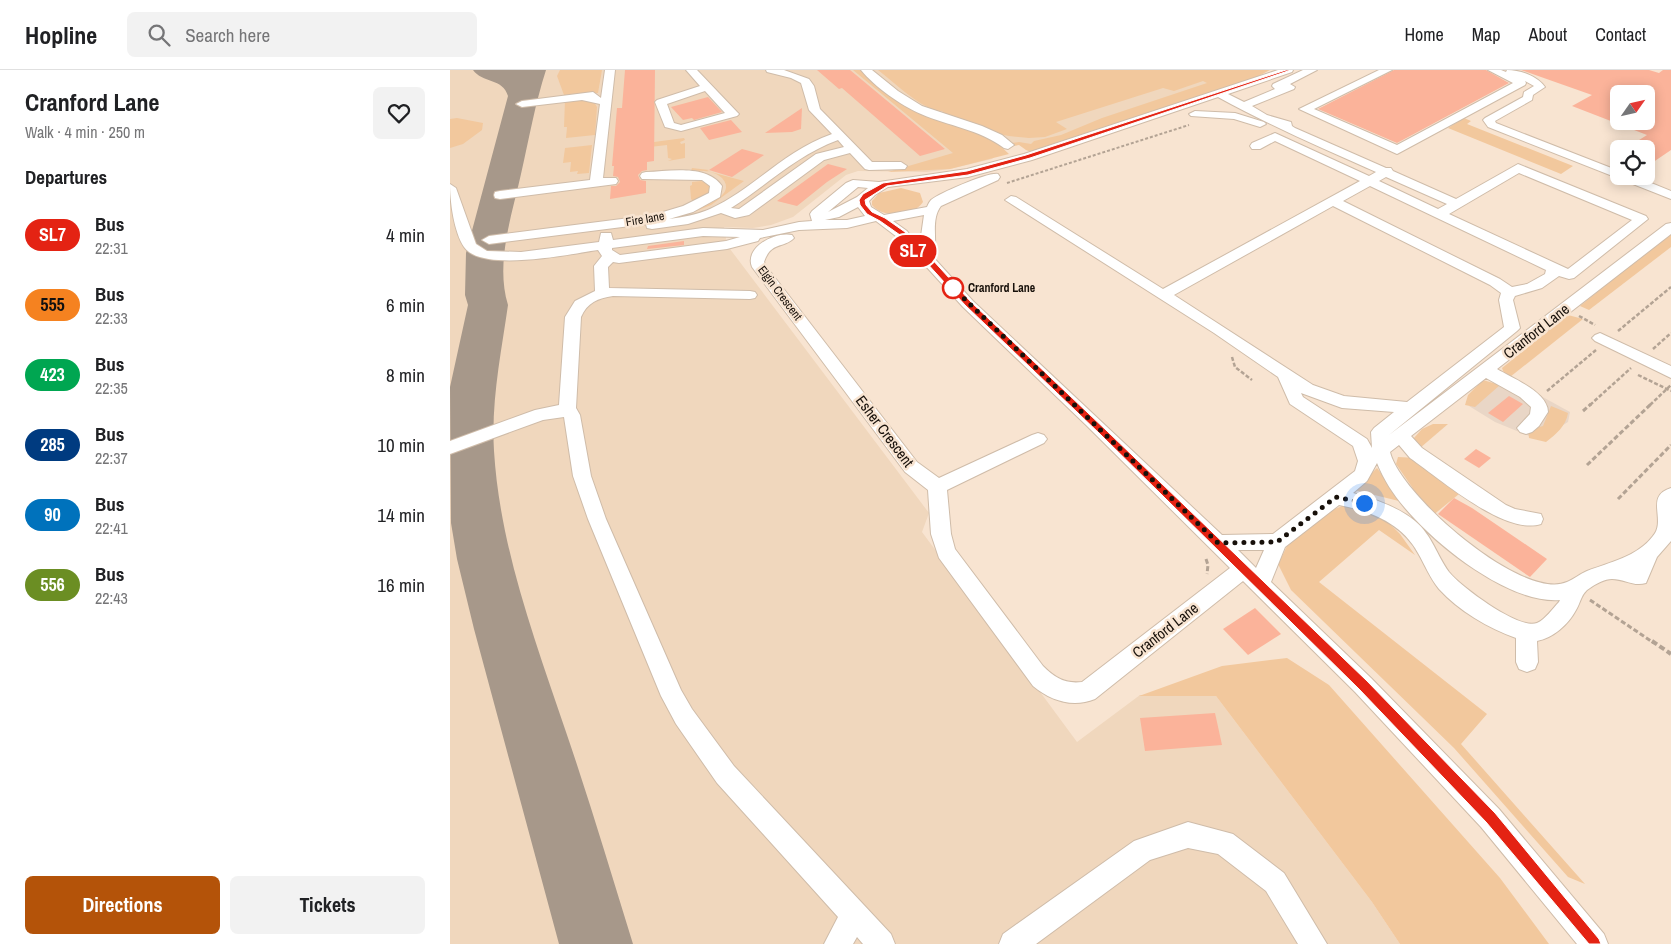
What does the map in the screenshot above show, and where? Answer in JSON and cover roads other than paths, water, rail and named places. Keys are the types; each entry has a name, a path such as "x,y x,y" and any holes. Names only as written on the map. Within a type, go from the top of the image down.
{"street":[{"path":"596,183 610,70"},
{"path":"691,70 733,114 681,128 669,125 661,102 707,87"},
{"path":"771,70 795,76 805,81 809,86 815,110 869,166 901,166"},
{"path":"866,70 907,103 934,114 985,129 1008,146"},
{"path":"607,251 633,258 727,245 763,234 819,221 862,200 879,186 968,173 1028,157 1288,70"},
{"path":"1300,148 1298,143 1263,125 1235,116 1193,118 1282,84 1311,70"},
{"path":"1246,106 1250,102 1309,78 1311,70"},
{"path":"1387,70 1305,109 1397,150 1521,83 1494,70"},
{"path":"1508,70 1535,81 1540,87 1528,94 1528,98 1489,120 1492,125 1610,171"},
{"path":"1221,94 1246,106 1252,112 1316,139 1457,204"},
{"path":"522,104 581,96 606,97"},
{"path":"1263,125 1275,121"},
{"path":"819,221 847,224 933,206 988,179 1136,133"},
{"path":"602,292 601,266 607,251 606,235 621,230 691,219 722,208 803,150 839,136"},
{"path":"1256,146 1275,137 1300,148 1439,214 1569,275 1641,220 1518,168 1439,214"},
{"path":"722,208 729,213 744,212 820,157 833,152 852,149"},
{"path":"1163,295 1387,171"},
{"name":"Fire lane","path":"489,240 625,223 669,215 706,202 715,194 716,186 712,179 703,176 646,176"},
{"path":"500,195 612,181"},
{"path":"910,181 927,190 933,206 928,236 930,247 927,259"},
{"path":"819,221 817,214 850,186 862,182 879,186"},
{"path":"1645,185 1671,195"},
{"path":"450,188 470,246 483,255 504,257 607,251 703,232 763,234"},
{"path":"862,200 865,208 902,234 914,252 927,259 968,304 1218,543 1363,685 1490,818 1594,944"},
{"path":"1011,200 1219,330 1288,382 1324,397 1342,402 1408,408"},
{"path":"1333,201 1495,282 1509,292 1527,290 1543,283 1552,276 1554,268"},
{"name":"Elgin Crescent","path":"811,335 759,267 758,258 765,246 775,241 834,229 847,224"},
{"name":"Cranford Lane","path":"1369,462 1546,322 1671,227"},
{"path":"750,295 602,292 584,300 577,306 573,316 567,410 572,415 582,476 596,519 683,718 739,789 881,944"},
{"path":"1218,543 1277,542 1336,497 1369,462 1378,442 1380,432 1408,408 1512,328 1506,300 1509,292"},
{"name":"Esher Crescent","path":"811,335 911,467 937,487"},
{"path":"1600,338 1671,374"},
{"path":"1487,370 1538,402 1540,409 1538,417 1526,428"},
{"path":"1288,382 1296,400 1361,444 1369,462 1386,468 1424,518 1438,532 1500,574 1523,586 1540,592 1578,585 1612,571 1639,577 1648,554 1661,540 1667,529 1666,500 1671,495"},
{"path":"450,448 541,414 567,410"},
{"path":"1401,436 1416,452 1499,510 1513,516 1534,518"},
{"path":"937,487 1038,439"},
{"name":"Cranford Lane","path":"937,487 940,534 943,545 951,558 1042,680 1065,694 1087,692 1252,576 1277,542"},
{"path":"1336,497 1375,506 1400,520 1419,537 1446,583 1502,623 1536,633 1543,631 1570,605 1578,585"},
{"path":"1526,631 1527,662"},
{"path":"1014,944 1143,850 1188,835 1224,843 1275,882 1313,944"},
{"path":"838,944 854,915"}],"place":[{"name":"Cranford Lane","path":"953,288"}]}
